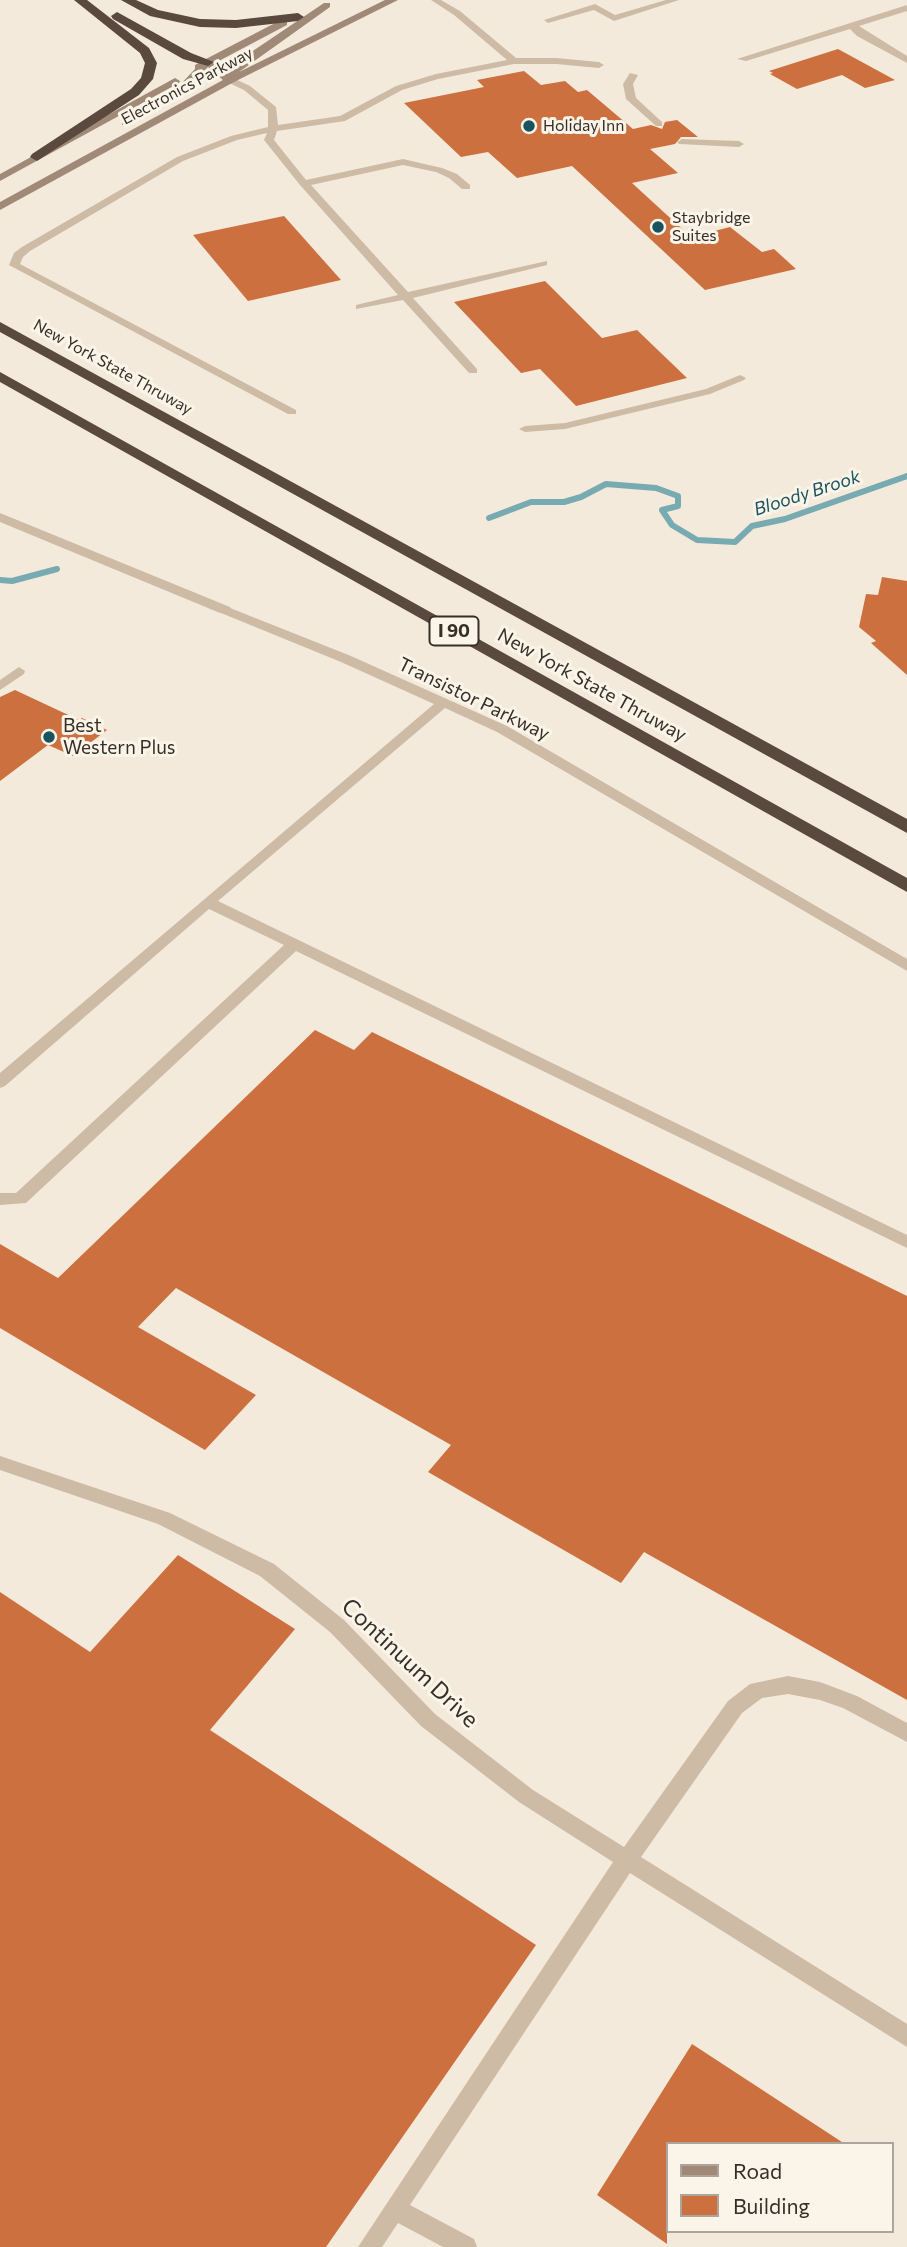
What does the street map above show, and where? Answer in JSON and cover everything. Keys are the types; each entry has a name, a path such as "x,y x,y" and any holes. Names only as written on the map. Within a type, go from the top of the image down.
{"highway":[{"path":"37,157 135,92 147,79 151,63 145,51 80,0"},
{"path":"90,0 187,56 208,62"},
{"path":"111,0 199,51 208,62"},
{"path":"127,0 154,13 200,23 236,24 298,17"},
{"name":"New York State Thruway","path":"0,326 907,827"},
{"name":"New York State Thruway","path":"0,376 907,886"}],"main road":[{"name":"Electronics Parkway","path":"1,207 230,80 393,0"},
{"name":"Electronics Parkway","path":"0,178 208,62 332,2"},
{"path":"1,207 74,154 182,89 208,62 230,80 236,67 332,2"}],"street":[{"path":"741,59 907,8"},
{"path":"852,26 907,60"},
{"name":"Transistor Parkway","path":"0,517 225,610"}],"lane":[{"path":"435,0 457,13 514,61"},
{"path":"584,0 614,18 675,0"},
{"path":"548,20 595,7"},
{"path":"292,412 14,265 18,255 180,159 234,138 273,128 342,119 399,88 436,77 514,61 598,65"},
{"path":"633,75 628,84 631,99 659,124"},
{"path":"230,80 247,88 273,109 273,128 269,140 304,183 473,371"},
{"path":"682,142 739,144"},
{"path":"304,183 403,162 453,176 466,187"},
{"path":"360,307 543,263"},
{"path":"525,429 565,426 710,391 740,379"},
{"name":"Transistor Parkway","path":"225,610 502,729 907,966"},
{"path":"0,686 19,671"},
{"path":"0,1082 443,703"},
{"path":"208,902 907,1242"},
{"path":"0,1199 20,1199 294,944"},
{"name":"Continuum Drive","path":"0,1462 163,1518 267,1570 337,1626 428,1720 526,1796 907,2036"},
{"path":"369,2247 628,1858 735,1707 757,1690 788,1685 820,1690 850,1702 907,1733"},
{"path":"395,2209 466,2247"}],"building":[{"path":"838,49 895,80 865,88 842,75 797,89 770,74 773,73 769,71"},
{"name":"Holiday Inn","path":"524,71 541,85 565,81 578,92 587,90 633,129 651,125 662,129 665,122 677,120 698,137 681,137 675,144 650,149 678,173 632,183 691,237 730,227 762,252 774,249 796,269 705,290 572,166 517,178 488,152 461,157 404,103 484,87 477,80"},
{"path":"284,216 341,280 248,301 193,235"},
{"path":"545,281 602,338 637,330 687,378 576,406 540,369 521,373 454,302"},
{"path":"882,577 907,581 907,675 871,643 876,641 859,627 866,594 878,595"},
{"name":"Best Western Plus","path":"15,690 107,730 73,756 48,745 0,781 0,697"},
{"path":"315,1030 354,1050 372,1032 907,1296 907,1700 644,1552 621,1583 428,1472 451,1445 176,1288 138,1327 256,1395 205,1450 0,1328 0,1244 58,1278"},
{"path":"178,1555 295,1629 210,1730 536,1945 326,2247 0,2247 0,1592 90,1652"},
{"path":"692,2044 842,2142 666,2142 667,2244 597,2195"}],"waterway":[{"name":"Bloody Brook","path":"489,518 531,502 564,502 581,497 606,484 656,488 678,496 678,506 662,510 672,525 697,540 735,542 752,526 785,519 907,476"},
{"path":"0,580 12,581 57,569"}],"place":[{"name":"Holiday Inn","path":"529,126"},
{"name":"Staybridge Suites","path":"658,227"},
{"name":"Best Western Plus","path":"49,737"}]}
